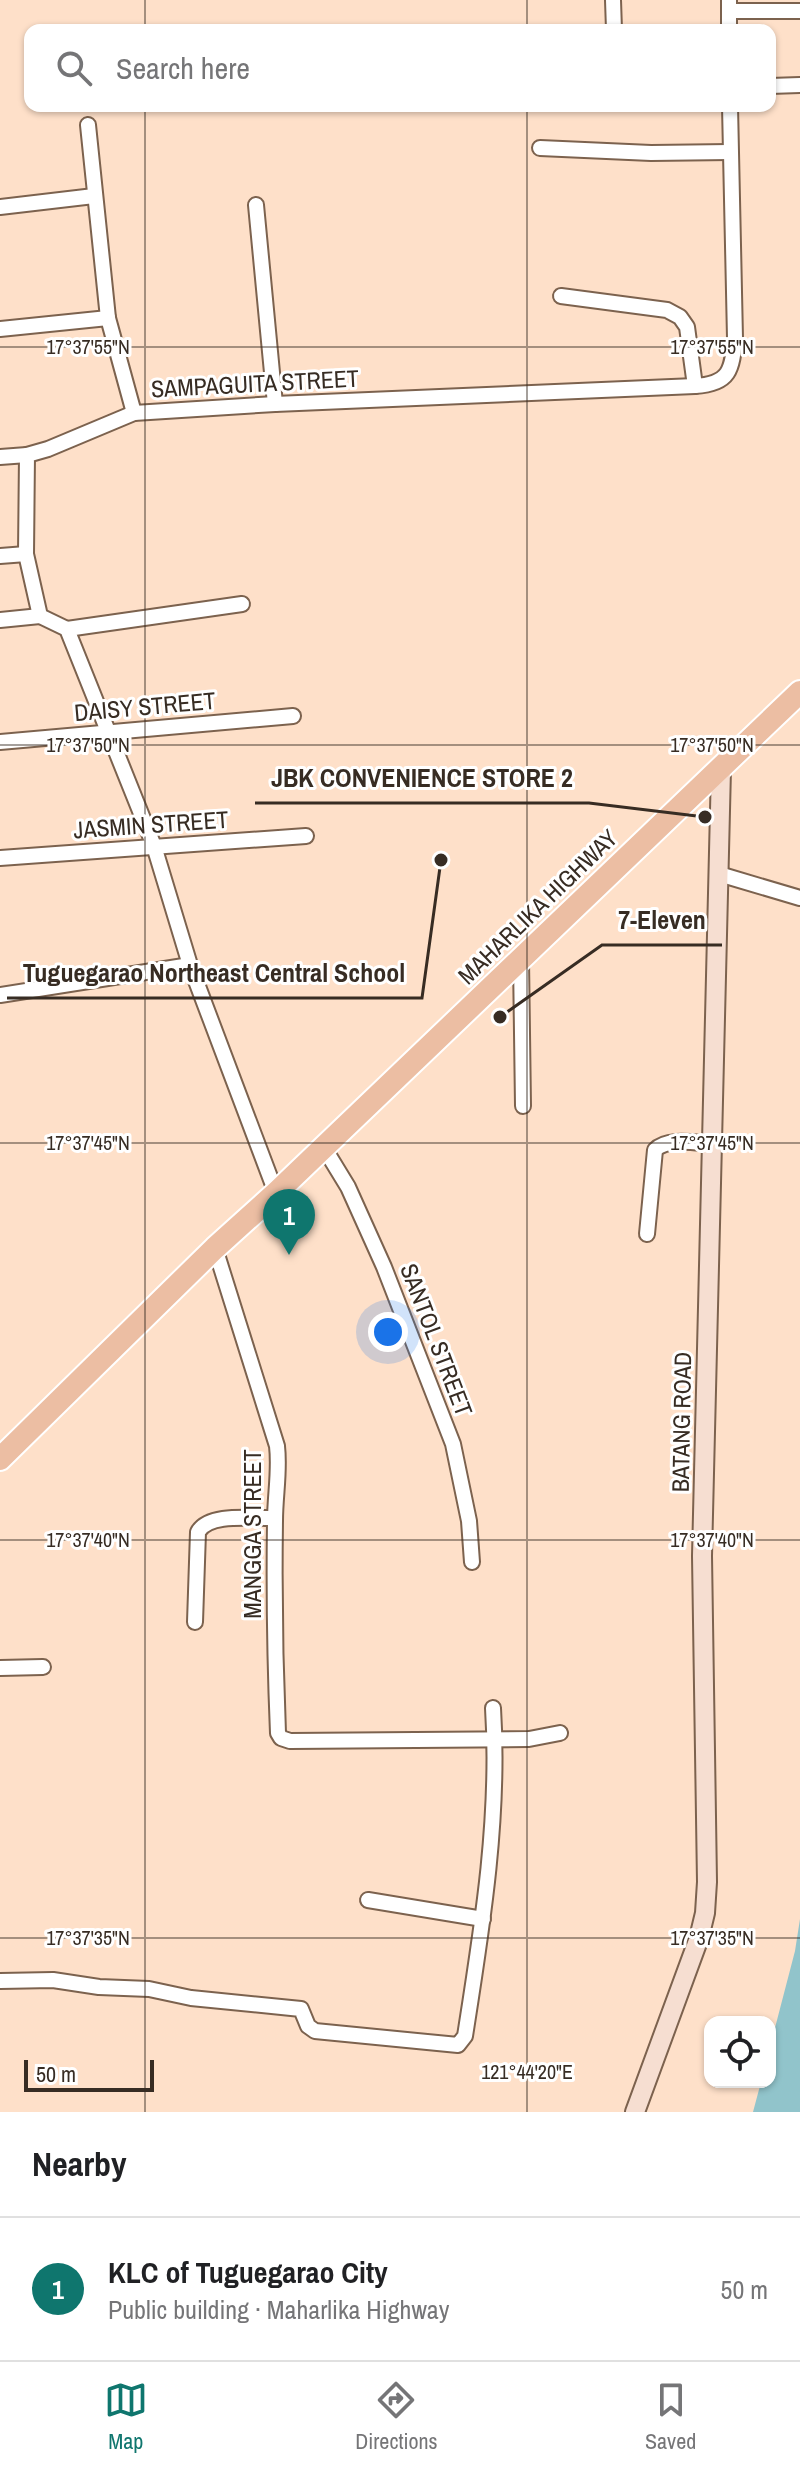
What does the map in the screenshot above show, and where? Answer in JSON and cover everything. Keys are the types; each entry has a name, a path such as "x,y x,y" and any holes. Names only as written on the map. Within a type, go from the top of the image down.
{"main road":[{"name":"MAHARLIKA HIGHWAY","path":"0,1459 215,1248 800,692"}],"street":[{"path":"613,0 614,24"},
{"path":"729,5 800,11"},
{"path":"776,86 800,85"},
{"name":"SAMPAGUITA STREET","path":"0,457 27,455 48,449 134,413 695,386 711,385 722,380 733,359 730,112"},
{"path":"88,125 108,318 134,413"},
{"path":"540,148 651,153 730,152"},
{"path":"0,207 94,196"},
{"path":"256,205 275,404"},
{"path":"561,296 667,310 680,317 687,327 695,386"},
{"path":"0,329 108,318"},
{"path":"27,455 26,554 40,616"},
{"path":"0,556 26,554"},
{"path":"0,620 40,616 67,629 242,604"},
{"path":"67,629 154,846 190,965 276,1193"},
{"name":"DAISY STREET","path":"0,742 293,716"},
{"name":"BATANG ROAD","path":"635,2112 699,1938 705,1913 707,1841 702,1570 721,769"},
{"name":"JASMIN STREET","path":"0,858 306,836"},
{"path":"719,874 800,898"},
{"path":"521,960 523,1106"},
{"path":"0,995 190,965"},
{"path":"647,1234 655,1150 668,1143 713,1144"},
{"name":"SANTOL STREET","path":"323,1146 348,1187 384,1267 453,1444 469,1521 472,1562"},
{"name":"MANGGA STREET","path":"215,1248 277,1446 278,1733 281,1738 290,1741 495,1738"},
{"path":"195,1622 198,1532 201,1527 212,1519 275,1518"},
{"path":"0,1668 43,1667"},
{"path":"0,1981 53,1980 301,2009 308,2026 315,2031 458,2045 465,2036 483,1919 491,1841 495,1738 493,1708"},
{"path":"495,1738 529,1739 560,1733"},
{"path":"368,1900 483,1919"}],"water":[{"path":"800,1919 800,2112 753,2112 759,2088 776,2088 776,2024"}],"place":[{"name":"JBK CONVENIENCE STORE 2","path":"705,817"},
{"name":"Tuguegarao Northeast Central School","path":"441,860"},
{"name":"7-Eleven","path":"500,1017"},
{"name":"KLC of Tuguegarao City","path":"289,1255"}]}
